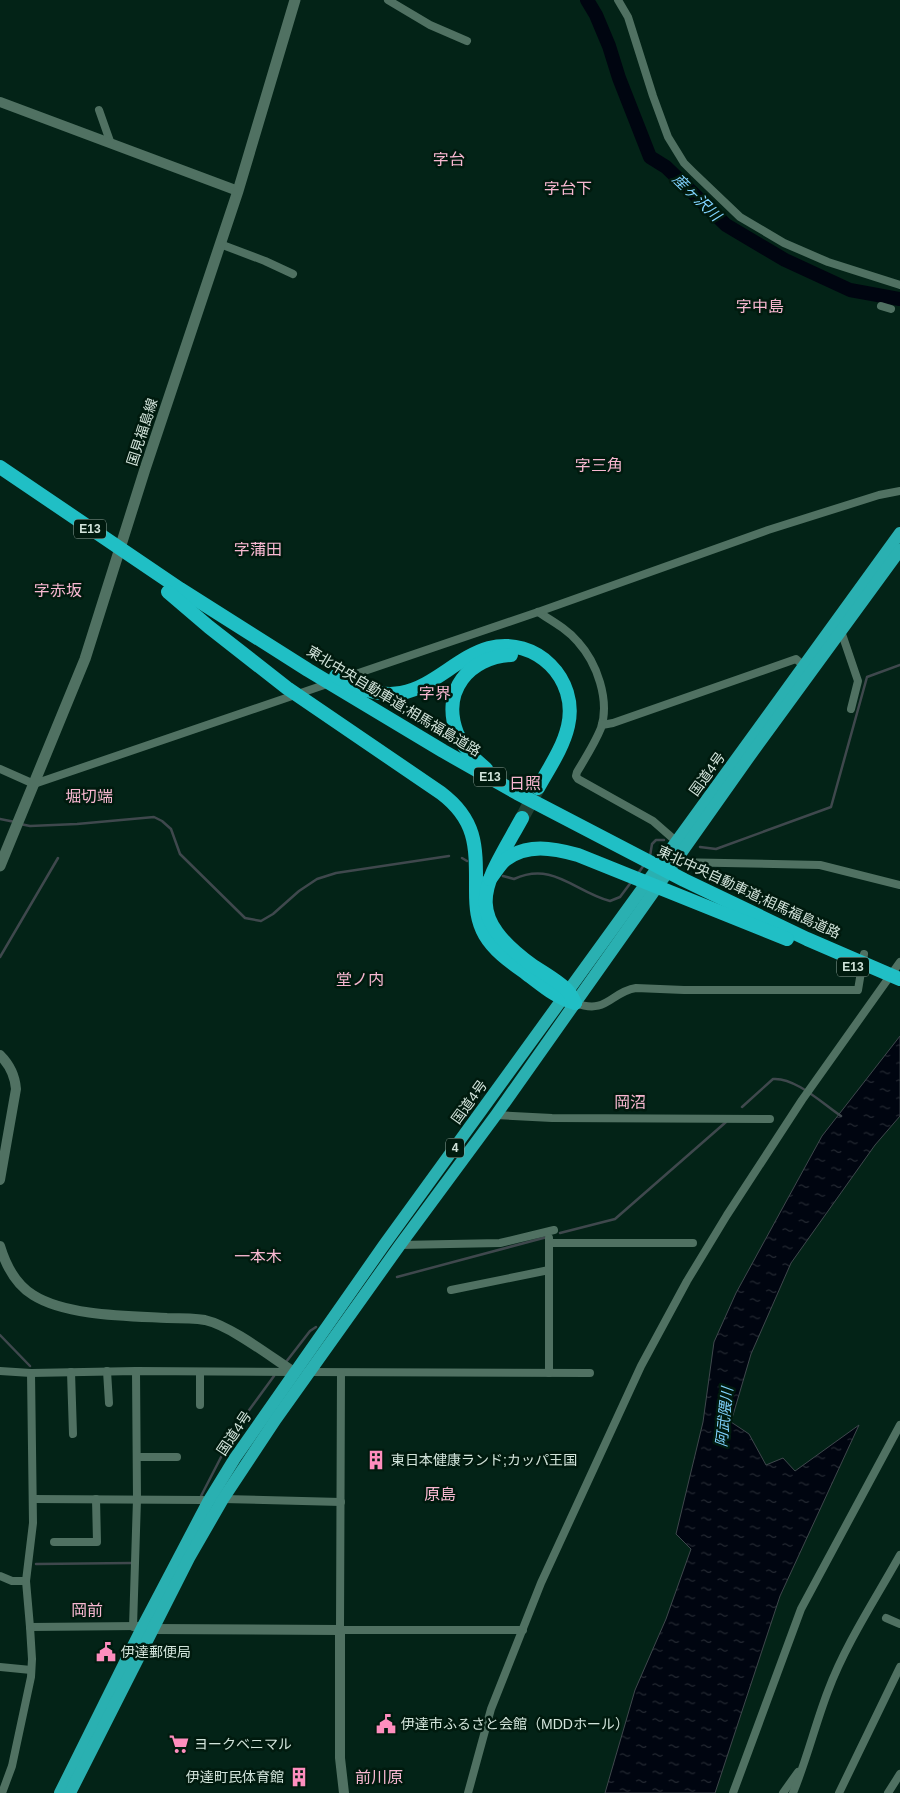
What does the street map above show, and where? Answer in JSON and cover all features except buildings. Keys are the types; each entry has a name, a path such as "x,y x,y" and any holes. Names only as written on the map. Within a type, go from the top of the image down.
{"highway":[{"name":"東北中央自動車道;相馬福島道路","path":"0,467 174,591"},
{"name":"東北中央自動車道;相馬福島道路","path":"0,476 174,591 513,800 632,865 787,939 806,943 900,980"},
{"name":"国道4号","path":"670,860 677,842 900,532"},
{"name":"国道4号","path":"60,1793 208,1502 235,1458 384,1245 900,550"},
{"path":"174,591 352,685 371,692 392,694 411,691 428,683 476,653 490,648 512,647 526,650 539,656 551,664 561,677 567,692 570,708 569,725 563,742 535,786 559,729 562,709 559,694 552,680 541,667 531,660 513,655 499,656 486,660 474,667 463,677 455,690 452,705 453,721 457,734 464,747 488,772 602,835 622,849"},
{"path":"174,591 287,688 441,792 457,806 468,822 474,840 478,918 485,936 506,958 568,998"},
{"name":"東北中央自動車道;相馬福島道路","path":"358,705 622,849 632,865"},
{"path":"476,893 485,868 518,815 490,879 486,896 490,921 499,937 513,951 568,998"},
{"path":"490,879 504,861 524,850 535,848 560,850 632,865 679,887"},
{"name":"東北中央自動車道;相馬福島道路","path":"679,887 806,943 900,988"},
{"name":"国道4号","path":"70,1793 143,1627 189,1558 223,1500 308,1372 496,1115 568,998"}],"main road":[{"name":"国見福島線","path":"0,866 85,659 148,460 238,191 295,0"}],"street":[{"path":"388,0 430,26 466,41"},
{"path":"623,2 655,103 668,137 689,168 740,217 784,243 828,262 900,285"},
{"path":"0,102 238,191"},
{"path":"99,110 111,144"},
{"path":"220,244 259,258 293,274"},
{"path":"881,306 891,309"},
{"path":"0,769 34,784 538,612 768,530 879,495 900,491"},
{"path":"538,612 564,629 579,642 597,674 602,692 602,725 576,776 578,779 653,821 677,842"},
{"path":"841,631 858,681 851,709"},
{"path":"602,725 613,723 796,659 804,666"},
{"path":"670,860 820,865 900,885"},
{"path":"568,998 591,1008 602,1006 630,988 684,990 858,990 864,954"},
{"path":"468,1793 491,1709 542,1583 641,1366 727,1215 802,1100 900,962"},
{"path":"0,1055 10,1067 15,1078 16,1089 0,1180"},
{"path":"496,1115 552,1118 770,1119"},
{"path":"384,1245 500,1243 551,1231 549,1243 549,1374"},
{"path":"549,1243 693,1244"},
{"path":"0,1246 14,1278 32,1295 42,1300 73,1309 118,1315 205,1320 224,1328 294,1372"},
{"path":"451,1290 549,1270"},
{"path":"0,1371 31,1373 136,1371 590,1373"},
{"path":"136,1371 136,1498 143,1627"},
{"path":"71,1372 72,1434"},
{"path":"107,1372 109,1403"},
{"path":"200,1372 200,1405"},
{"path":"341,1372 340,1758 344,1793"},
{"path":"2,1793 12,1766 31,1670 26,1582 33,1523 31,1373"},
{"path":"733,1793 801,1609 900,1425"},
{"path":"137,1457 177,1457"},
{"path":"33,1499 136,1498 203,1500 208,1502"},
{"path":"54,1542 97,1542 96,1499"},
{"path":"223,1500 341,1502"},
{"path":"793,1793 828,1691 839,1666 900,1555"},
{"path":"0,1576 26,1582"},
{"path":"886,1618 900,1624"},
{"path":"30,1628 523,1630"},
{"path":"0,1667 31,1670"},
{"path":"839,1793 900,1667"},
{"path":"783,1793 804,1765"},
{"path":"888,1793 900,1774"}],"water":[{"name":"阿武隈川","path":"900,1036 900,1116 875,1145 791,1263 751,1354 731,1422 749,1434 766,1465 783,1458 795,1471 859,1425 780,1596 715,1793 605,1793 635,1690 666,1619 691,1549 676,1534 703,1422 714,1342 736,1293 822,1136"}],"waterway":[{"name":"産ヶ沢川","path":"587,0 596,15 609,46 619,78 650,157 666,167 726,225 785,260 850,290 900,299"},
{"path":"700,847 716,849 831,807 867,677 900,665"},
{"path":"20,824 30,826 77,824 154,817 171,829 180,854 245,918 261,921 273,914 299,891 317,879 336,873 449,856"},
{"path":"0,819 15,822"},
{"path":"650,856 652,844 656,840 664,840"},
{"path":"0,957 58,858"},
{"path":"462,858 467,861"},
{"path":"637,875 644,865"},
{"path":"503,876 514,879 528,874 552,876 610,901 620,897 632,881"},
{"path":"742,1107 773,1079 790,1082 817,1098 841,1116"},
{"path":"560,1233 615,1219 726,1122"},
{"path":"397,1277 547,1237"},
{"path":"286,1362 310,1331 316,1327"},
{"path":"0,1335 30,1366"},
{"path":"200,1498 236,1428 274,1376"},
{"path":"36,1564 132,1563"}],"tunnel":[{"path":"522,818 538,788"}],"place":[{"name":"東日本健康ランド;カッパ王国","path":"376,1460"},
{"name":"伊達郵便局","path":"106,1652"},
{"name":"伊達市ふるさと会館（MDDホール）","path":"386,1724"},
{"name":"ヨークベニマル","path":"179,1744"},
{"name":"伊達町民体育館","path":"299,1777"}],"district":[{"name":"字台","path":"449,159"},
{"name":"字台下","path":"568,188"},
{"name":"字中島","path":"760,306"},
{"name":"字三角","path":"599,465"},
{"name":"字蒲田","path":"258,549"},
{"name":"字赤坂","path":"58,590"},
{"name":"字界","path":"435,693"},
{"name":"日照","path":"525,783"},
{"name":"堀切端","path":"89,796"},
{"name":"堂ノ内","path":"360,979"},
{"name":"岡沼","path":"630,1102"},
{"name":"一本木","path":"258,1256"},
{"name":"原島","path":"440,1494"},
{"name":"岡前","path":"87,1610"},
{"name":"前川原","path":"379,1777"}]}
